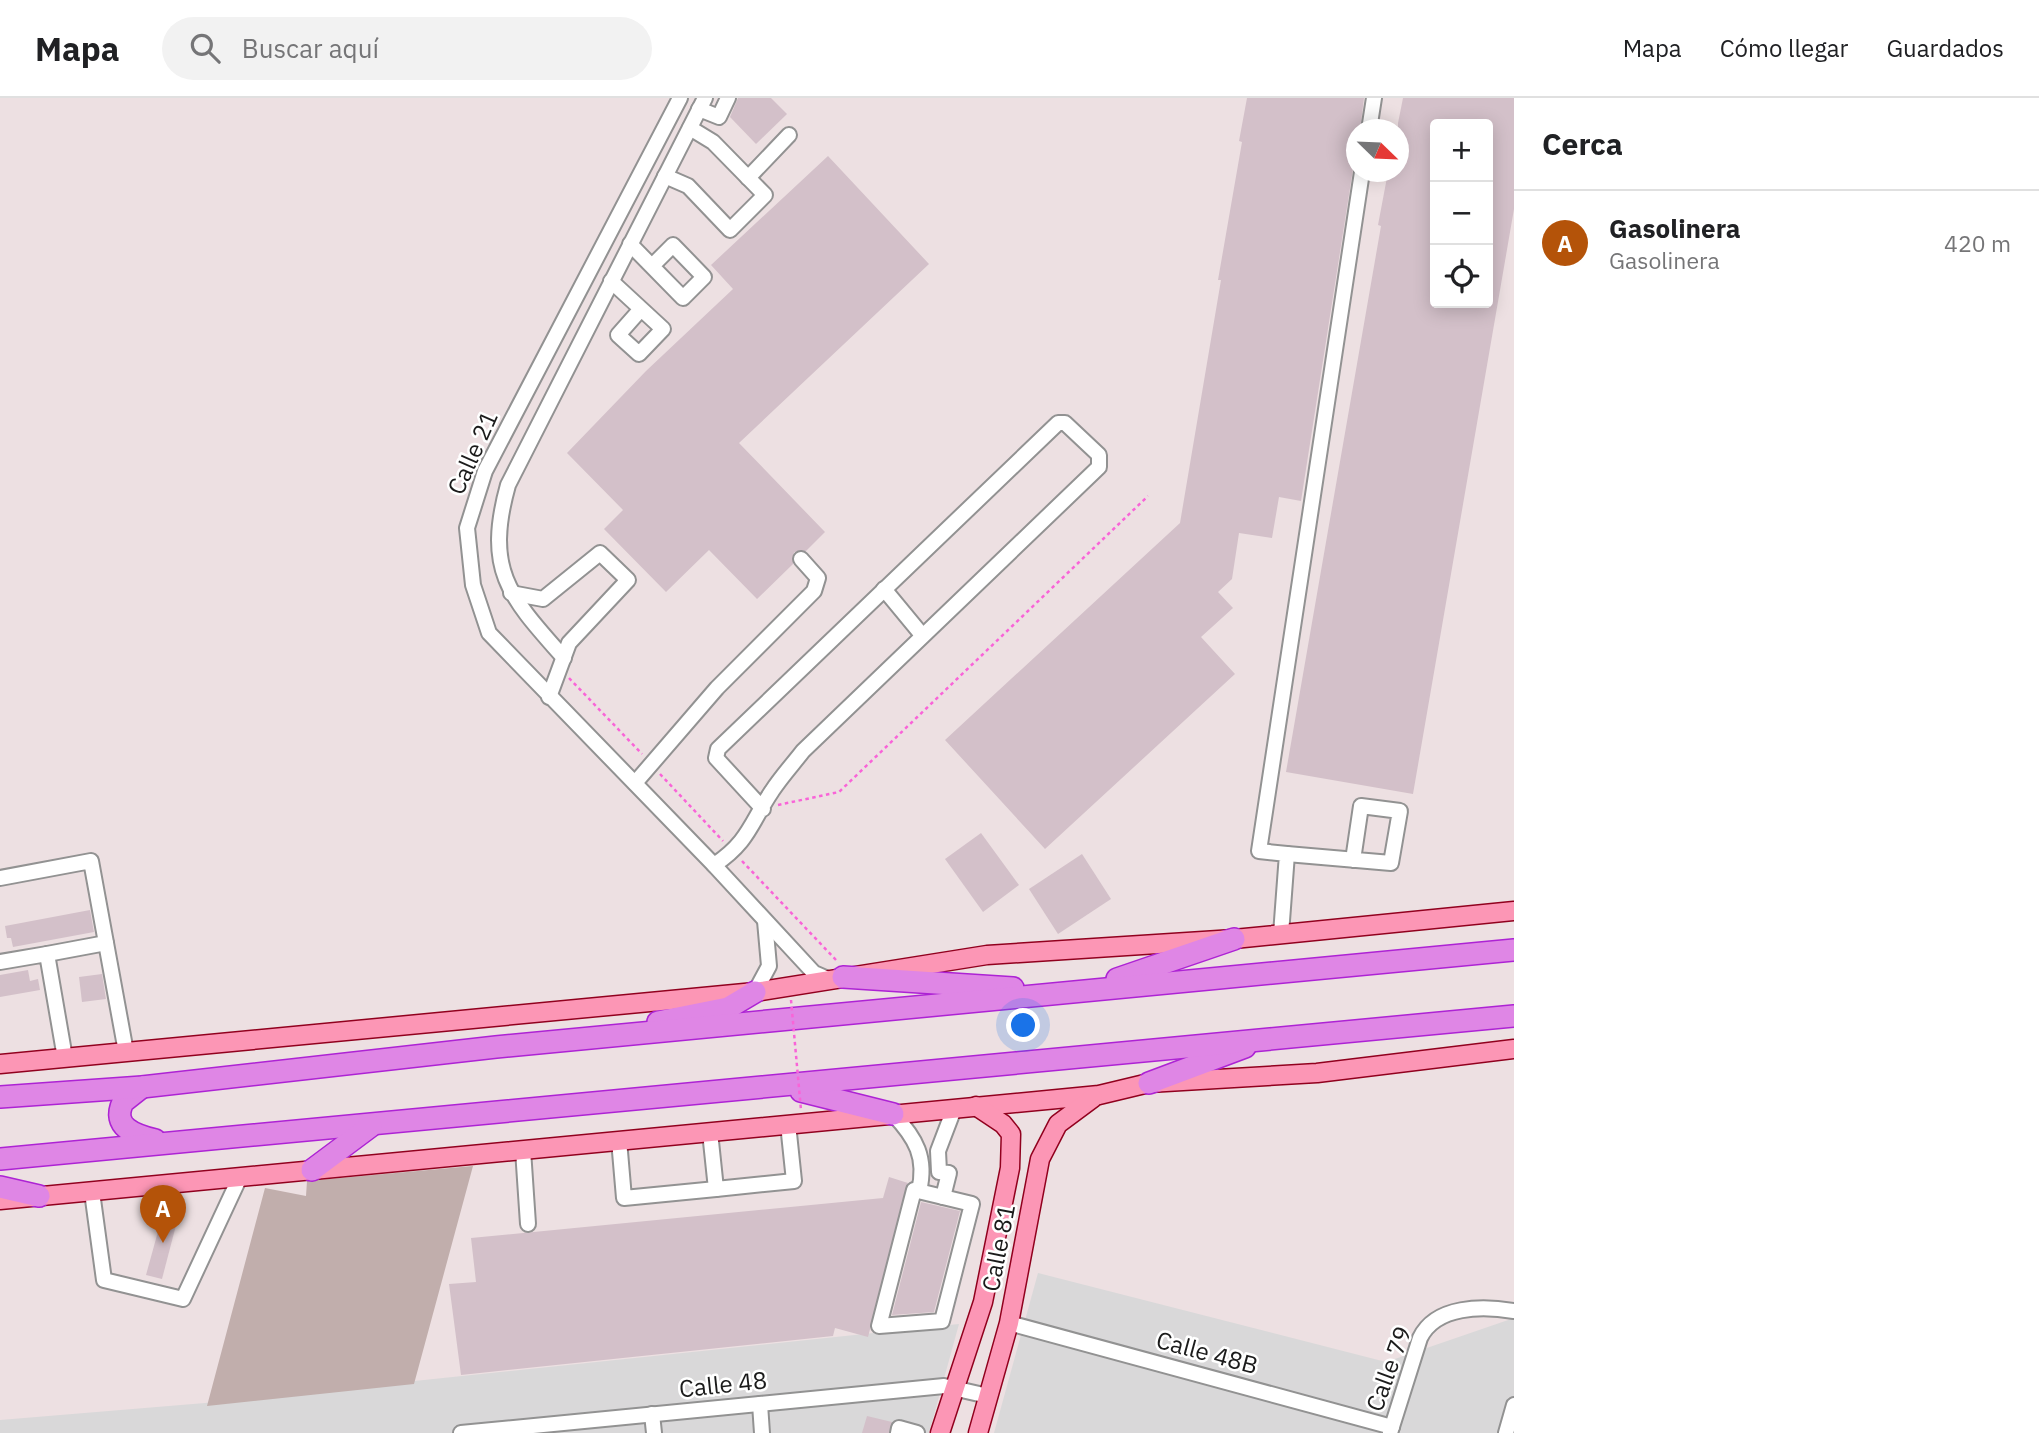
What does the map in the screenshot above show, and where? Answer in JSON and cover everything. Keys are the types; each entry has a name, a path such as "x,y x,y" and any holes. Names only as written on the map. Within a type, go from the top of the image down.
{"highway":[{"path":"836,979 1079,991 1234,939"},
{"path":"0,1097 142,1087 496,1047 1514,950"},
{"path":"621,1037 629,1026 728,1008 755,992"},
{"path":"0,1159 786,1087 1277,1036 1514,1016"},
{"path":"1149,1083 1277,1036"},
{"path":"142,1087 123,1102 120,1119 124,1127 136,1135 163,1143"},
{"path":"786,1087 894,1114"},
{"path":"312,1170 371,1126"},
{"path":"0,1187 39,1196"}],"main road":[{"path":"0,1064 755,992 988,955 1234,939 1514,911"},
{"path":"0,1200 1099,1095 1149,1083 1317,1073 1514,1049"},
{"name":"Calle 81","path":"978,1433 1009,1323 1040,1159 1058,1124 1099,1095"},
{"name":"Calle 81","path":"940,1433 983,1302 1012,1146 1011,1135 1003,1124 976,1107"}],"street":[{"path":"564,658 517,605 505,580 500,550 500,513 508,485 702,104 719,117 728,98"},
{"path":"1371,119 1374,98"},
{"path":"680,99 686,134"},
{"name":"Calle 21","path":"680,99 485,471 467,528 473,585 489,633 714,865 814,973 836,979"},
{"path":"665,176 688,186 730,230 765,195 713,142 686,134"},
{"path":"748,178 789,135"},
{"path":"1353,860 1361,806 1400,811 1391,863 1353,860 1287,854 1259,851 1360,182"},
{"path":"630,244 652,266"},
{"path":"611,281 641,309"},
{"path":"714,865 733,852 763,809 771,792 803,751 1099,467 1099,454 1065,423 1058,423 718,749 716,758 763,809"},
{"path":"511,593 544,599 600,553 628,580 569,643 549,697"},
{"path":"635,783 718,688 814,591 818,578 801,559"},
{"path":"884,589 922,635"},
{"path":"1282,934 1287,854"},
{"path":"0,878 91,861 125,1052"},
{"path":"755,992 769,966 765,919"},
{"path":"0,962 106,943"},
{"path":"47,954 65,1058"},
{"path":"943,1197 949,1174 939,1171 938,1151 954,1109"},
{"path":"894,1114 908,1129 921,1159 924,1170 919,1191"},
{"path":"619,1140 624,1198 794,1181 788,1124"},
{"path":"710,1132 716,1189"},
{"path":"523,1150 527,1224"},
{"path":"92,1192 104,1280 183,1299 239,1179"},
{"path":"914,1190 919,1191 972,1204 942,1321 879,1326 914,1190"},
{"name":"Calle 79","path":"1391,1430 1420,1338 1428,1325 1441,1316 1466,1310 1514,1311"},
{"name":"Calle 48B","path":"1009,1323 1391,1430"},
{"name":"Calle 48","path":"461,1433 546,1429 652,1414 944,1386 988,1396"},
{"path":"760,1404 762,1433"},
{"path":"1506,1433 1514,1405"},
{"path":"652,1414 654,1433"},
{"path":"898,1433 899,1428 917,1433"}],"path":[{"path":"763,809 839,792 1148,496"},
{"path":"791,1000 801,1110"}],"shaded area":[{"path":"473,1166 414,1384 207,1406 265,1188 306,1196 307,1181"},
{"path":"1038,1273 1386,1362 1514,1318 1514,1433 994,1433"},
{"path":"959,1324 929,1433 0,1433 0,1420 205,1403"}],"building":[{"path":"738,98 771,98 787,114 756,144 730,117"},
{"path":"1247,98 1364,98 1361,119 1346,119 1346,182 1351,182 1301,501 1279,497 1272,538 1239,533 1232,579 1218,592 1233,608 1201,637 1235,674 1045,849 945,740 1180,523 1221,280 1218,280 1242,142 1239,141"},
{"path":"1403,98 1514,98 1514,209 1413,794 1286,772 1381,226 1378,225 1386,182 1409,182 1409,119 1399,119"},
{"path":"828,156 929,264 739,443 825,532 806,551 794,552 793,564 757,599 709,550 666,592 604,529 623,510 567,453 646,371 733,289 711,265"},
{"path":"981,833 1019,885 983,912 945,859"},
{"path":"1082,854 1111,899 1058,934 1029,889"},
{"path":"90,910 94,932 13,947 11,938 7,938 5,926"},
{"path":"28,970 30,981 38,979 40,990 0,997 0,975"},
{"path":"102,974 106,999 82,1002 79,977"},
{"path":"889,1177 908,1183 868,1337 835,1328 833,1336 461,1375 449,1284 476,1282 471,1238 883,1198"},
{"path":"921,1202 960,1211 934,1312 892,1315"},
{"path":"165,1206 180,1210 162,1279 146,1275"},
{"path":"867,1416 892,1422 889,1433 862,1433"}],"place":[{"name":"Gasolinera","path":"163,1243"}]}
